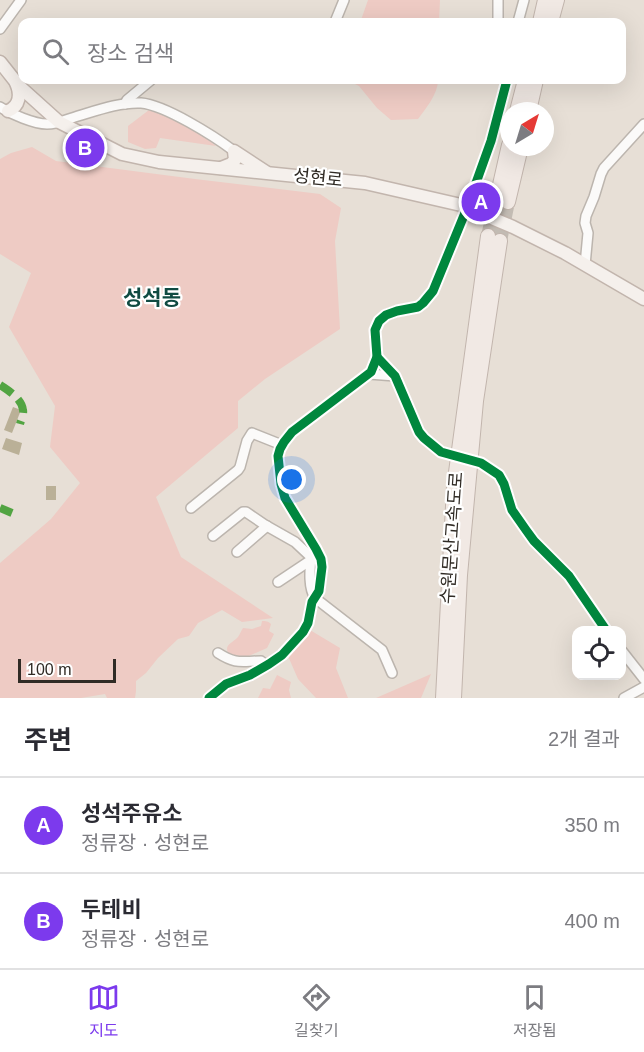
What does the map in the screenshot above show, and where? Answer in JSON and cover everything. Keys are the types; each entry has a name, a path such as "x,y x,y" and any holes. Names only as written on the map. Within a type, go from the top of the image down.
{"highway":[{"path":"541,18 545,0"},
{"path":"552,18 557,0"},
{"path":"519,102 524,84"},
{"path":"531,102 535,84"},
{"path":"508,156 502,200 517,156"},
{"name":"수원문산고속도로","path":"443,698 454,487 494,238 460,575 454,698"}],"main road":[{"name":"성현로","path":"0,62 14,80 60,122 122,154 159,162 365,183 461,205 513,227 565,253 644,299"},
{"path":"4,109 12,109 19,99 20,92 14,80"},
{"path":"219,169 235,160 234,151"},
{"path":"234,151 270,174"}],"street":[{"path":"0,29 21,0"},
{"path":"337,18 344,0"},
{"path":"498,0 498,18"},
{"path":"519,18 524,0"},
{"path":"125,104 146,84"},
{"path":"209,698 226,684 250,675 282,655 308,623 312,602 319,591 322,567 315,558 285,498 278,456 282,445 292,432 369,374 377,357 375,330 379,321 386,315 397,311 418,307 429,296 467,208 491,141 506,84"},
{"path":"4,109 44,124 60,122 125,104 140,103 162,109 195,126 234,151"},
{"path":"585,265 588,232 585,223 586,216 601,174 644,124"},
{"path":"377,357 395,376 419,432 441,452"},
{"path":"369,374 395,376"},
{"path":"191,508 238,470 247,441 252,434 282,445"},
{"path":"481,463 499,475 504,483 512,510 534,541 569,576 603,626"},
{"path":"213,536 246,512 302,547 310,557 315,558"},
{"path":"237,552 267,526"},
{"path":"278,582 315,558"},
{"path":"315,598 382,650 392,673"},
{"path":"218,653 239,663 261,661 267,666"},
{"path":"626,657 644,679"},
{"path":"624,698 644,687"}],"shaded area":[{"path":"368,0 440,0 439,18 362,18"},
{"path":"355,84 437,84 434,96 418,119 391,120 377,108"},
{"path":"149,110 201,134 216,146 160,138 156,148 145,149 128,142 128,126"},
{"path":"32,147 56,161 320,194 341,208 335,241 340,329 265,379 238,401 238,428 156,497 181,557 273,618 242,622 222,610 198,623 189,636 178,639 136,681 135,698 107,698 105,694 81,698 0,698 0,563 51,519 80,483 50,447 55,406 9,327 31,273 0,254 0,159"},
{"path":"262,621 271,624 269,631 274,634 267,648 244,658 231,658 227,648 243,628 252,629 261,626"},
{"path":"310,630 340,648 336,668 348,698 316,698 298,679 288,656"},
{"path":"431,674 421,698 376,698"},
{"path":"277,675 291,682 289,690 291,698 258,698 263,688 270,689"}],"building":[{"path":"13,407 21,410 12,433 4,430"},
{"path":"6,438 22,443 19,455 2,449"},
{"path":"46,486 56,486 56,500 46,500"}],"tunnel":[{"path":"488,236 497,198"},
{"path":"500,241 508,202"}],"marked path":[{"path":"0,385 20,402 23,412 20,424"},
{"path":"0,508 12,513"}],"cycle path":[{"path":"209,698 226,684 250,675 282,655 308,623 312,602 319,591 321,559 285,498 278,456 280,449 292,432 371,372 377,357 375,330 379,321 386,315 397,311 418,307 433,291 491,141 506,84"},
{"path":"377,357 395,376 419,432 424,438 441,452 481,463 499,475 512,510 534,541 569,576 603,626"}],"place":[{"name":"두테비","path":"85,148"},
{"name":"성석주유소","path":"481,202"}],"district":[{"name":"성석동","path":"152,298"}]}
